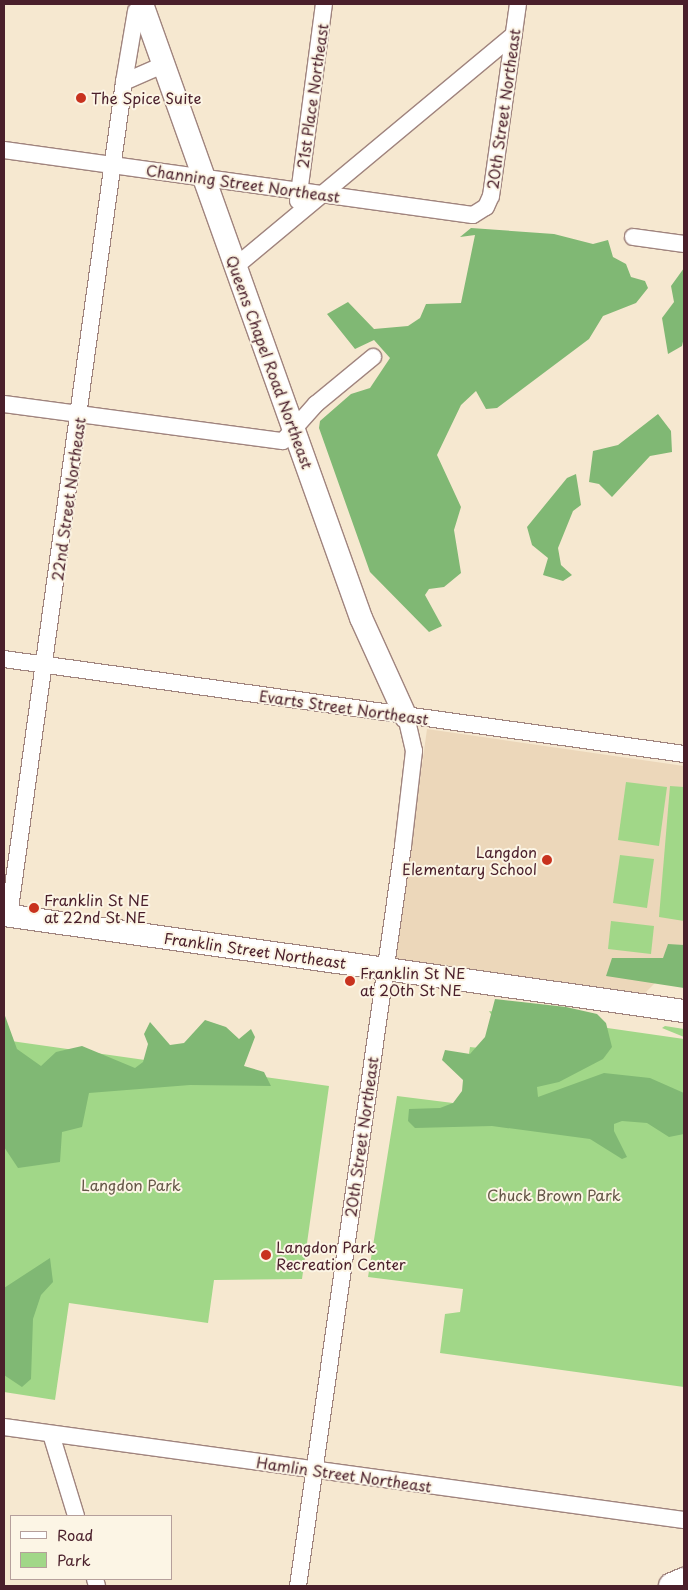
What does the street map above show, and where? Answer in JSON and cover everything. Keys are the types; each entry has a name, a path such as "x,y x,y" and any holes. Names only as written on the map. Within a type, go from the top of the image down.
{"main road":[{"path":"672,1586 684,1580"}],"street":[{"name":"21st Place Northeast","path":"296,218 324,4"},
{"name":"20th Street Northeast","path":"482,212 491,196 518,4"},
{"name":"Queens Chapel Road Northeast","path":"139,8 164,65 361,618 406,718"},
{"name":"22nd Street Northeast","path":"6,916 45,664 115,166 124,82 139,8"},
{"path":"236,266 326,195 514,34"},
{"path":"124,82 164,65"},
{"name":"Channing Street Northeast","path":"4,150 473,215 482,212"},
{"path":"633,237 684,244"},
{"path":"4,404 279,441 295,432 316,404 373,357"},
{"name":"Evarts Street Northeast","path":"4,659 406,718 684,754"},
{"name":"20th Street Northeast","path":"298,1586 414,751 406,718"},
{"name":"Franklin Street Northeast","path":"6,916 684,1011"},
{"name":"Hamlin Street Northeast","path":"4,1427 684,1520"},
{"path":"51,1434 76,1515"}],"shaded area":[{"name":"Langdon Elementary School","path":"427,729 684,766 684,954 642,996 395,961"}],"green space":[{"path":"471,228 554,234 593,244 608,240 613,257 626,264 631,277 645,281 648,288 636,303 603,316 589,339 497,408 486,409 476,391 461,405 437,455 461,507 454,530 461,573 444,587 429,589 425,595 442,626 429,632 370,572 319,428 320,421 351,394 370,388 390,358 374,340 355,349 327,314 348,302 374,329 408,326 420,318 426,304 461,303 475,235 460,237"},
{"path":"684,268 684,337 682,346 668,354 662,318 674,302 671,286"},
{"path":"658,414 671,431 672,452 650,456 612,497 599,484 589,482 593,451 618,445"},
{"path":"576,474 581,505 573,511 558,548 561,565 572,575 563,581 543,575 548,558 532,545 527,527 567,478"},
{"path":"626,782 667,787 659,846 618,840"},
{"path":"670,786 684,787 684,921 659,917"},
{"path":"620,855 654,859 647,908 613,903"},
{"path":"611,921 654,926 651,954 608,949"},
{"path":"668,944 684,945 684,988 606,976 612,958 663,958"},
{"path":"495,999 566,1007 597,1014 606,1023 612,1047 603,1059 559,1082 537,1087 538,1097 604,1073 650,1078 684,1093 684,1134 669,1137 647,1123 622,1121 614,1124 614,1131 627,1157 622,1159 590,1139 492,1126 415,1128 408,1121 409,1109 440,1108 453,1103 462,1091 463,1080 442,1060 445,1050 470,1054 485,1037"},
{"name":"Chuck Brown Park","path":"489,1011 684,1039 684,1387 440,1353 445,1314 460,1312 463,1289 368,1277 397,1096 461,1104 470,1047 514,1052"},
{"path":"4,1013 17,1049 41,1066 56,1052 82,1046 135,1068 143,1062 148,1044 144,1034 150,1022 170,1045 184,1043 205,1020 226,1027 239,1039 251,1029 255,1037 244,1066 264,1072 271,1086 190,1085 89,1093 82,1127 62,1132 60,1162 18,1168 4,1147"},
{"path":"665,1026 684,1029 684,1037 662,1028"},
{"name":"Langdon Park","path":"4,1040 329,1086 302,1279 214,1280 208,1323 69,1303 55,1400 4,1392"},
{"path":"50,1258 53,1282 41,1295 33,1319 31,1379 22,1387 4,1375 4,1288"}],"place":[{"name":"The Spice Suite","path":"81,98"},
{"name":"Langdon Elementary School","path":"547,860"},
{"name":"Franklin St NE at 22nd St NE","path":"34,908"},
{"name":"Franklin St NE at 20th St NE","path":"350,981"},
{"name":"Langdon Park Recreation Center","path":"266,1255"}]}
